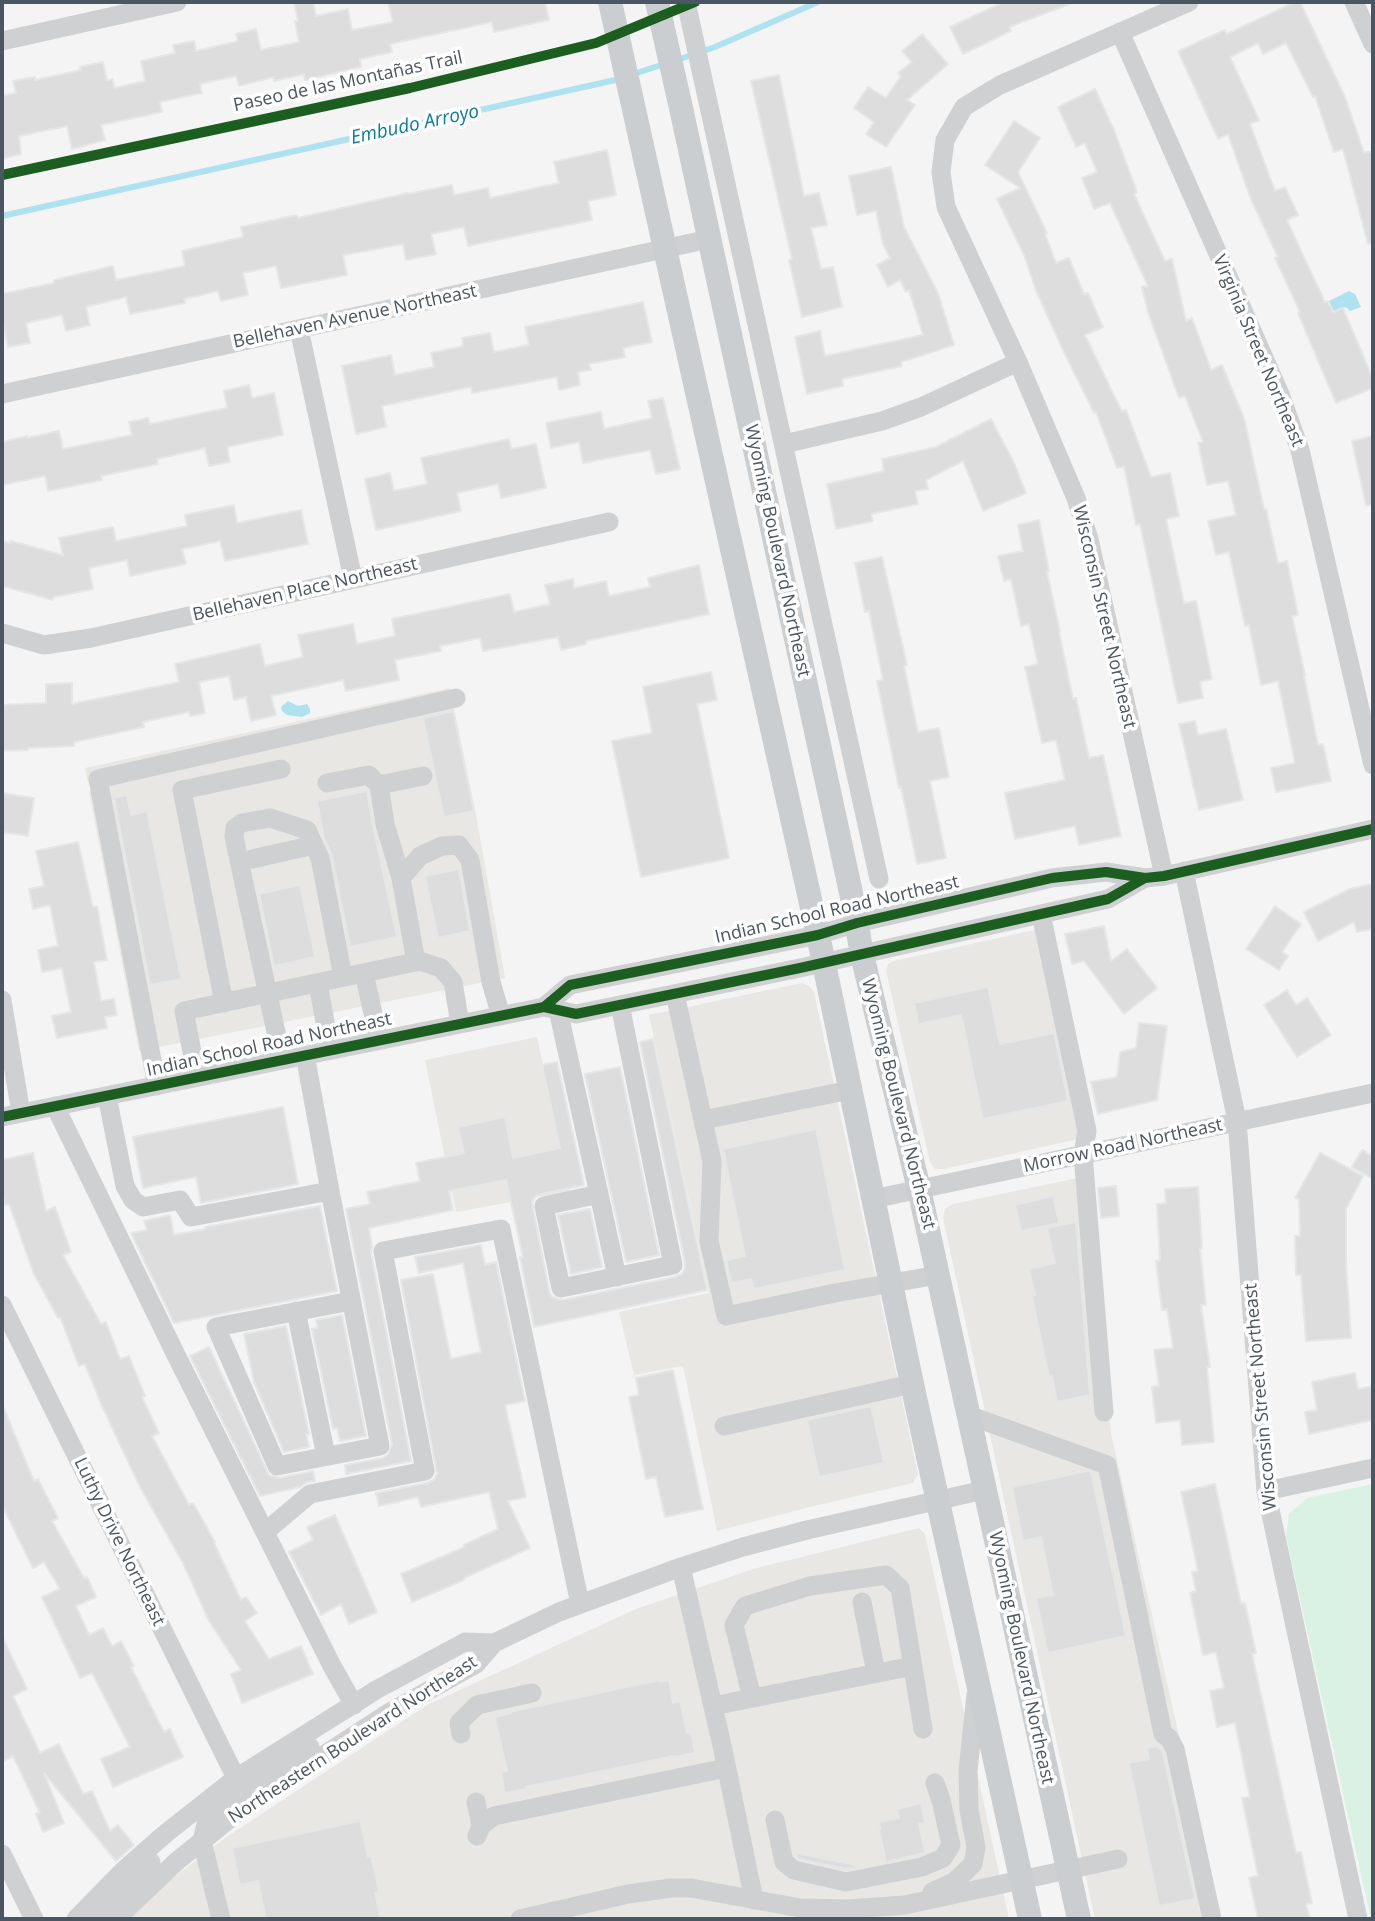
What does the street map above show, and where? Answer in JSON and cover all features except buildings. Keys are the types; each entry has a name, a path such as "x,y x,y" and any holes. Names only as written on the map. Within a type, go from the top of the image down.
{"main road":[{"path":"610,2 818,934 912,1384 1031,1919"},
{"name":"Wyoming Boulevard Northeast","path":"657,2 858,923 862,955 919,1189 1079,1919"}],"street":[{"path":"2,41 177,2"},
{"path":"686,2 879,878"},
{"name":"Wisconsin Street Northeast","path":"1154,877 1089,539 1076,498 1018,362 946,207 941,172 945,140 964,107 1000,85 1189,2"},
{"path":"1354,2 1373,44"},
{"name":"Virginia Street Northeast","path":"1120,32 1280,394 1300,450 1373,765"},
{"name":"Bellehaven Avenue Northeast","path":"2,394 709,239"},
{"path":"299,329 354,579"},
{"path":"784,444 882,421 921,407 1018,362"},
{"name":"Bellehaven Place Northeast","path":"2,633 44,645 91,638 609,522"},
{"path":"157,1086 98,779 456,698"},
{"path":"225,1003 182,790 281,769"},
{"path":"327,783 369,775 379,785 385,824 401,878 416,962"},
{"path":"379,785 424,776"},
{"path":"282,1060 234,837 235,828 242,823 270,818 307,830 320,858 343,977"},
{"name":"Indian School Road Northeast","path":"11,1115 500,1016 551,1009 576,1014 862,955 1108,900 1154,877 1373,829"},
{"path":"252,859 314,845"},
{"path":"401,878 419,856 442,846 459,845 470,860 491,982 500,1016"},
{"name":"Wisconsin Street Northeast","path":"1184,871 1237,1121 1266,1491 1358,1919"},
{"name":"Indian School Road Northeast","path":"551,1009 570,985 818,934 1052,878 1105,872 1154,877"},
{"path":"1041,914 1087,1131 1083,1154 1104,1412"},
{"path":"197,1077 184,1011 420,961 441,968 453,982 460,1024"},
{"path":"364,973 379,1040"},
{"path":"318,982 330,1050"},
{"path":"675,994 712,1161 709,1241 726,1317 835,1293 938,1275"},
{"path":"2,1000 11,1115"},
{"path":"599,1194 544,1206 561,1288 673,1265 620,1005"},
{"path":"551,1009 599,1194 617,1277"},
{"path":"305,1055 380,1446 277,1465 216,1326 351,1301"},
{"path":"703,1120 850,1090"},
{"name":"Morrow Road Northeast","path":"873,1199 1373,1093"},
{"path":"107,1096 125,1186 132,1200 144,1207 180,1200 191,1217 330,1191"},
{"path":"55,1106 352,1706 335,1730 207,1819 202,1841 220,1919"},
{"path":"265,1532 310,1494 425,1471 383,1251 501,1229 580,1604"},
{"name":"Luthy Drive Northeast","path":"2,1306 236,1778"},
{"path":"296,1311 326,1457"},
{"path":"724,1426 912,1384"},
{"path":"968,1415 1107,1465 1163,1734 1169,1738 1175,1749 1212,1919"},
{"path":"1266,1491 1373,1468"},
{"name":"Northeastern Boulevard Northeast","path":"116,1919 177,1861 247,1805 390,1712 476,1664 494,1643 559,1612 681,1567 748,1546 984,1490"},
{"path":"681,1567 754,1900"},
{"path":"751,1698 734,1625 745,1606 810,1586 886,1575 900,1588 923,1729"},
{"path":"862,1602 876,1673"},
{"name":"Northeastern Boulevard Northeast","path":"76,1919 123,1871 236,1778 376,1690 465,1642 494,1643"},
{"path":"713,1706 913,1666"},
{"path":"905,1905 954,1882 973,1864 976,1847 969,1810 968,1771 977,1679"},
{"path":"461,1734 459,1723 477,1705 532,1693"},
{"path":"476,1802 479,1831 494,1816 726,1768"},
{"path":"775,1820 785,1862 794,1870 846,1882 922,1867 943,1858 951,1845 935,1783"},
{"path":"97,1919 156,1857 166,1834"},
{"path":"2,1854 34,1919"},
{"path":"520,1919 671,1888 691,1888 800,1908 849,1909 905,1905 1118,1859"}],"shaded area":[{"path":"450,688 505,978 139,1051 89,792 93,788 87,780 85,768"},
{"path":"1053,926 1096,1135 935,1169 930,1162 886,971 888,964"},
{"path":"802,983 814,992 918,1474 913,1483 717,1531 683,1366 634,1375 619,1312 709,1293 649,1015"},
{"path":"537,1037 570,1191 456,1212 425,1060"},
{"path":"1092,1175 1111,1433 1220,1919 1095,1919 943,1218 945,1209 953,1204"},
{"path":"919,1528 925,1534 1009,1919 128,1919 173,1878 225,1838 427,1705 636,1609 753,1569"}],"green space":[{"path":"1373,1484 1371,1919 1286,1536 1289,1514 1307,1498"}],"water":[{"path":"1349,291 1355,294 1361,307 1350,311 1344,307 1334,312 1329,301"},
{"path":"288,701 298,706 307,704 310,713 302,717 287,715 281,707"}],"waterway":[{"name":"Embudo Arroyo","path":"677,60 715,47 818,2"},
{"name":"Embudo Arroyo","path":"631,75 667,63"},
{"name":"Embudo Arroyo","path":"2,216 620,79"}],"cycle path":[{"name":"Paseo de las Montañas Trail","path":"2,175 410,88 596,43 695,2"},
{"path":"544,1007 570,985 818,935 857,923 1052,878 1106,872 1145,878 1164,876 1373,829"},
{"path":"2,1117 544,1007 576,1014 800,968 1108,899 1145,878"}]}
